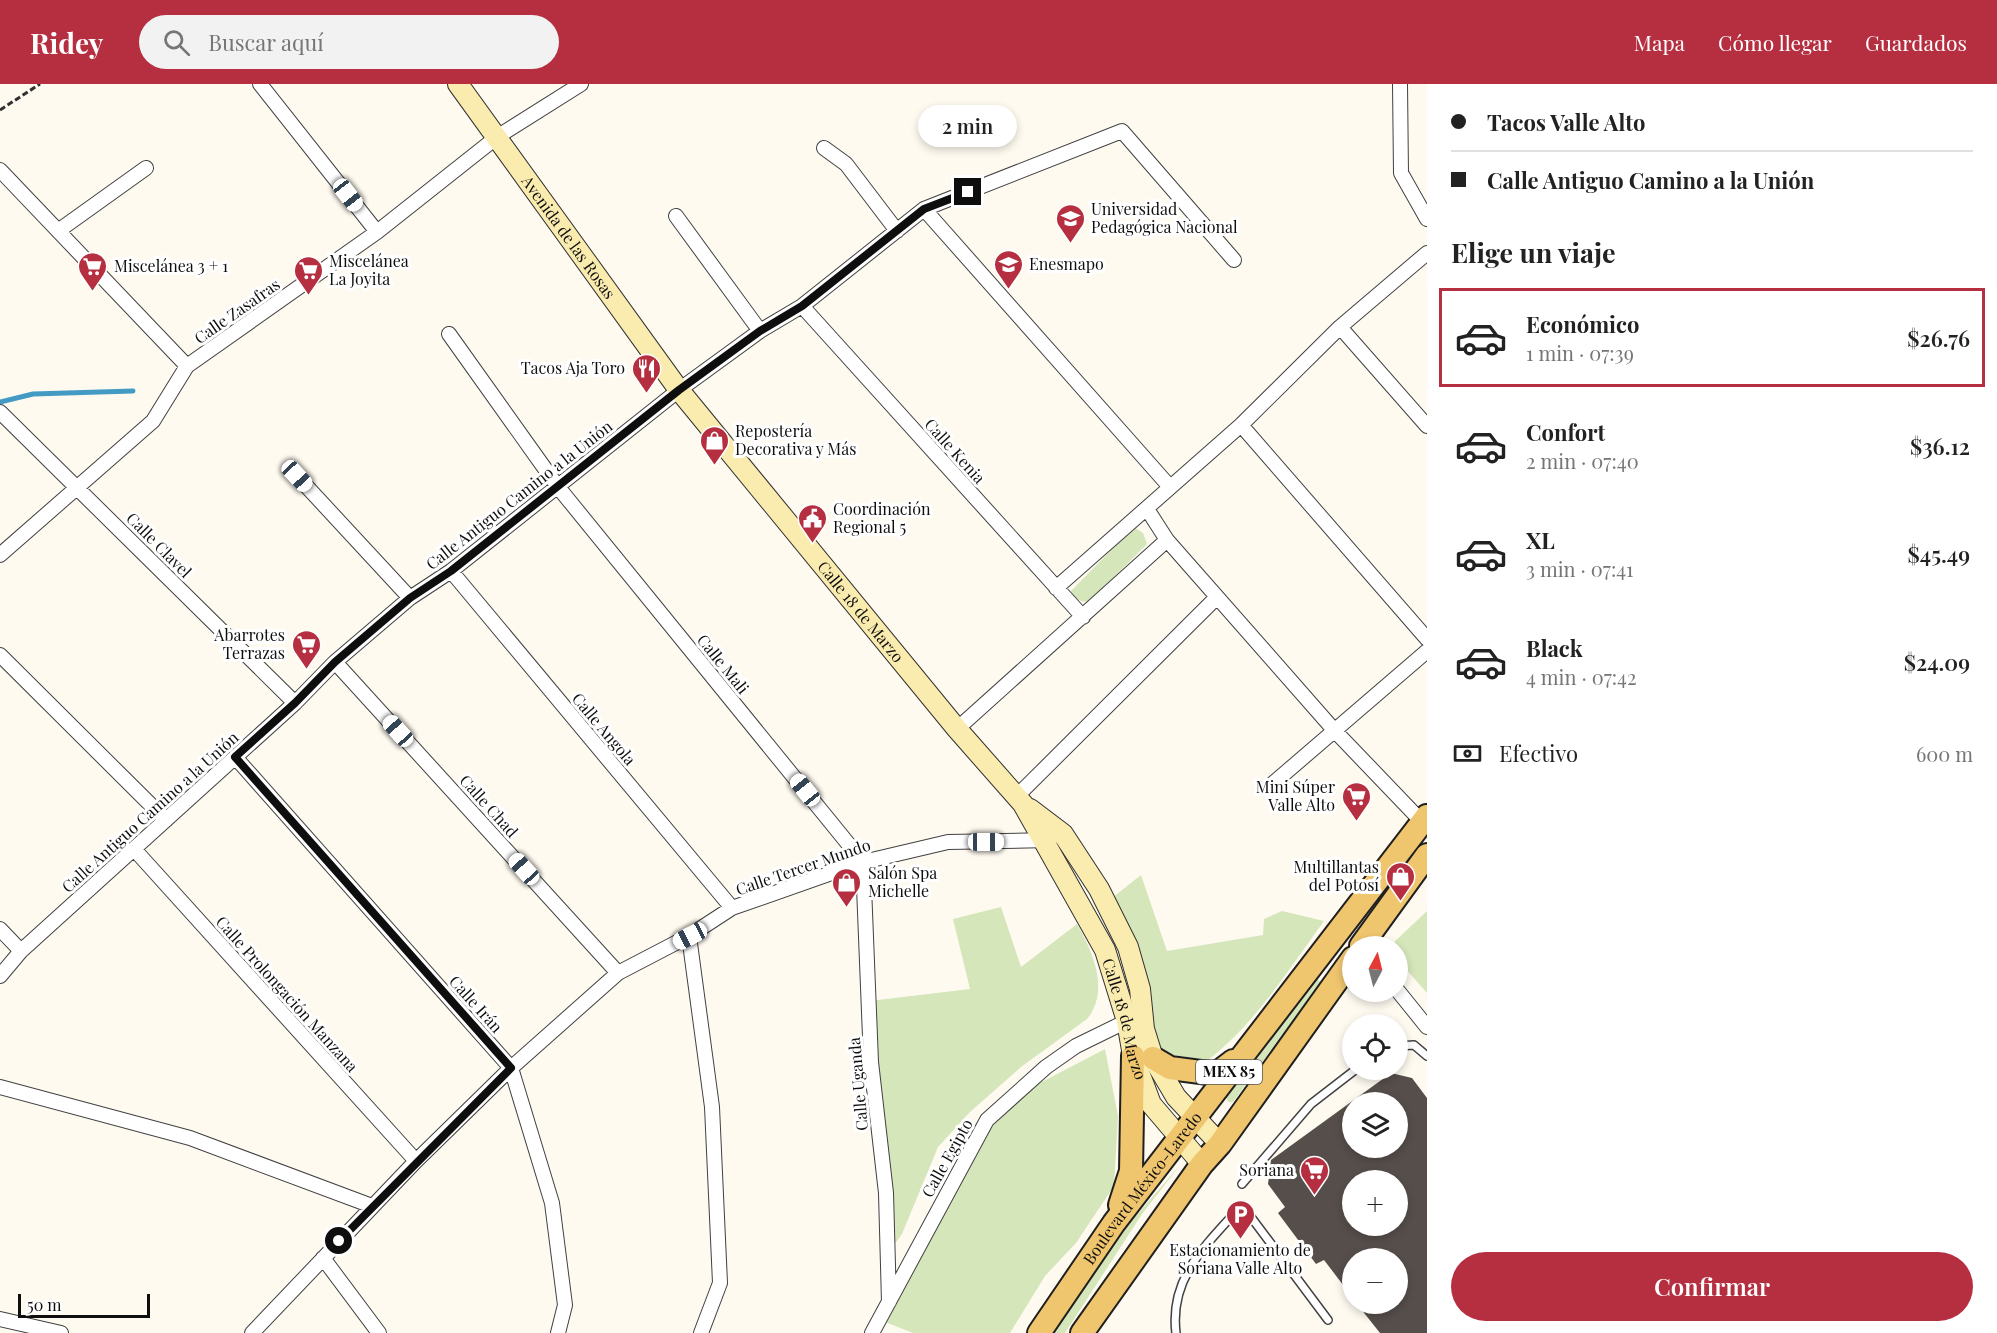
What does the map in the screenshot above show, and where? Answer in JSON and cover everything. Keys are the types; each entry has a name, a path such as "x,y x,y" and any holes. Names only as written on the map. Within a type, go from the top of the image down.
{"main road":[{"name":"Boulevard México-Laredo","path":"1039,1333 1114,1223 1178,1138 1425,822"},
{"path":"1367,936 1427,855"},
{"name":"Boulevard México-Laredo","path":"1084,1332 1202,1164 1220,1144 1342,973"},
{"path":"1114,1223 1131,1171 1143,1057 1170,1068 1216,1074 1242,1055"}],"street":[{"path":"260,84 377,232"},
{"name":"Avenida de las Rosas","path":"458,84 679,390"},
{"name":"Calle Zasafras","path":"0,555 153,421 188,366 377,232 497,137 581,84"},
{"path":"1400,84 1401,173 1427,219"},
{"name":"Calle Antiguo Camino a la Unión","path":"0,976 21,951 295,703 335,662 410,598 451,571 679,390 760,331 802,306 924,209 1122,130 1234,260"},
{"path":"824,148 846,164 897,231"},
{"path":"58,231 146,168"},
{"path":"0,170 188,366"},
{"path":"924,209 1170,487"},
{"path":"676,216 760,331"},
{"path":"1056,588 1241,424 1340,327 1427,253"},
{"name":"Calle Kenia","path":"802,306 1083,617"},
{"path":"1340,327 1427,426"},
{"path":"449,334 558,487"},
{"name":"Calle 18 de Marzo","path":"679,390 957,729 1020,800 1063,834 1099,889 1128,947 1140,989 1144,1029 1143,1057 1151,1104 1202,1164"},
{"name":"Calle Clavel","path":"0,412 295,703"},
{"path":"1241,424 1427,639"},
{"path":"297,476 410,598"},
{"name":"Calle Mali","path":"558,487 863,862"},
{"path":"1147,509 1167,540 1334,730 1425,822"},
{"path":"957,729 1167,540"},
{"name":"Calle Angola","path":"451,571 732,908"},
{"path":"1020,800 1217,597"},
{"path":"1270,786 1427,651"},
{"path":"0,656 166,820"},
{"name":"Calle Chad","path":"335,662 618,973"},
{"name":"Calle Irán","path":"235,757 511,1068 552,1203 565,1305 558,1333"},
{"name":"Calle 18 de Marzo","path":"1020,800 1105,950 1127,1021 1143,1057 1194,1119 1220,1144"},
{"name":"Calle Tercer Mundo","path":"252,1333 416,1161 511,1068 618,973 690,936 732,908 863,862 948,842 1044,842 1063,834"},
{"name":"Calle Prolongación Manzana","path":"134,849 416,1161"},
{"name":"Calle Uganda","path":"863,862 871,1062 886,1192 889,1302"},
{"path":"1344,925 1352,936"},
{"path":"0,929 21,951"},
{"path":"690,936 712,1107 720,1283 701,1333"},
{"path":"1407,1002 1427,1027"},
{"name":"Calle Egipto","path":"872,1333 987,1120 1056,1060 1076,1046 1127,1021"},
{"path":"0,1087 190,1138 372,1206"},
{"path":"323,1258 379,1333"},
{"path":"0,1319 61,1333"}],"lane":[{"path":"1408,1045 1414,1045 1427,1056"},
{"path":"1242,1184 1311,1104 1342,1080"},
{"path":"1176,1333 1174,1317 1177,1293 1191,1266 1242,1205 1328,1320"}],"path":[{"path":"0,110 40,84"}],"green space":[{"path":"1134,527 1143,533 1147,544 1089,602 1076,598 1071,591"},
{"path":"1141,875 1167,951 1263,935 1264,919 1282,911 1324,921 1256,1013 1225,1046 1208,1060 1158,1053 1153,1042 1139,945 1112,898"},
{"path":"1001,907 1021,967 1077,924 1089,947 1097,972 1097,996 1094,1008 1087,1019 1021,1067 970,1112 938,1147 902,1234 889,1252 869,1001 970,989 953,919"},
{"path":"1427,911 1427,993 1408,971 1408,936 1401,936"},
{"path":"1317,979 1321,982 1233,1102 1228,1102 1226,1097"},
{"path":"1105,1049 1118,1116 1114,1186 1076,1243 1045,1276 1010,1333 913,1333 885,1322 958,1159 1000,1104"},
{"path":"1181,1164 1142,1214 1065,1333 1051,1333 1107,1249"}],"building":[{"name":"Soriana","path":"1412,1078 1427,1098 1427,1333 1380,1333 1365,1314 1408,1314 1408,1248 1342,1248 1342,1284 1324,1260 1316,1264 1278,1213 1285,1207 1268,1184 1271,1160 1342,1109 1342,1158 1408,1158 1408,1092 1365,1092 1381,1080"}],"waterway":[{"path":"0,402 33,394 133,391"}],"place":[{"name":"Universidad Pedagógica Nacional","path":"1070,244"},
{"name":"Enesmapo","path":"1008,290"},
{"name":"Miscelánea 3 + 1","path":"93,292"},
{"name":"Miscelánea La Joyita","path":"308,296"},
{"name":"Tacos Aja Toro","path":"646,394"},
{"name":"Repostería Decorativa y Más","path":"714,466"},
{"name":"Coordinación Regional 5","path":"812,544"},
{"name":"Abarrotes Terrazas","path":"306,670"},
{"name":"Mini Súper Valle Alto","path":"1356,822"},
{"name":"Multillantas del Potosí","path":"1400,902"},
{"name":"Salón Spa Michelle","path":"847,908"},
{"name":"Soriana","path":"1315,1196"},
{"name":"Estacionamiento de Soriana Valle Alto","path":"1240,1240"}],"route":[{"path":"339,1241 511,1068 235,757 295,703 335,662 410,598 451,571 679,390 760,331 802,306 924,209 968,192"}]}
